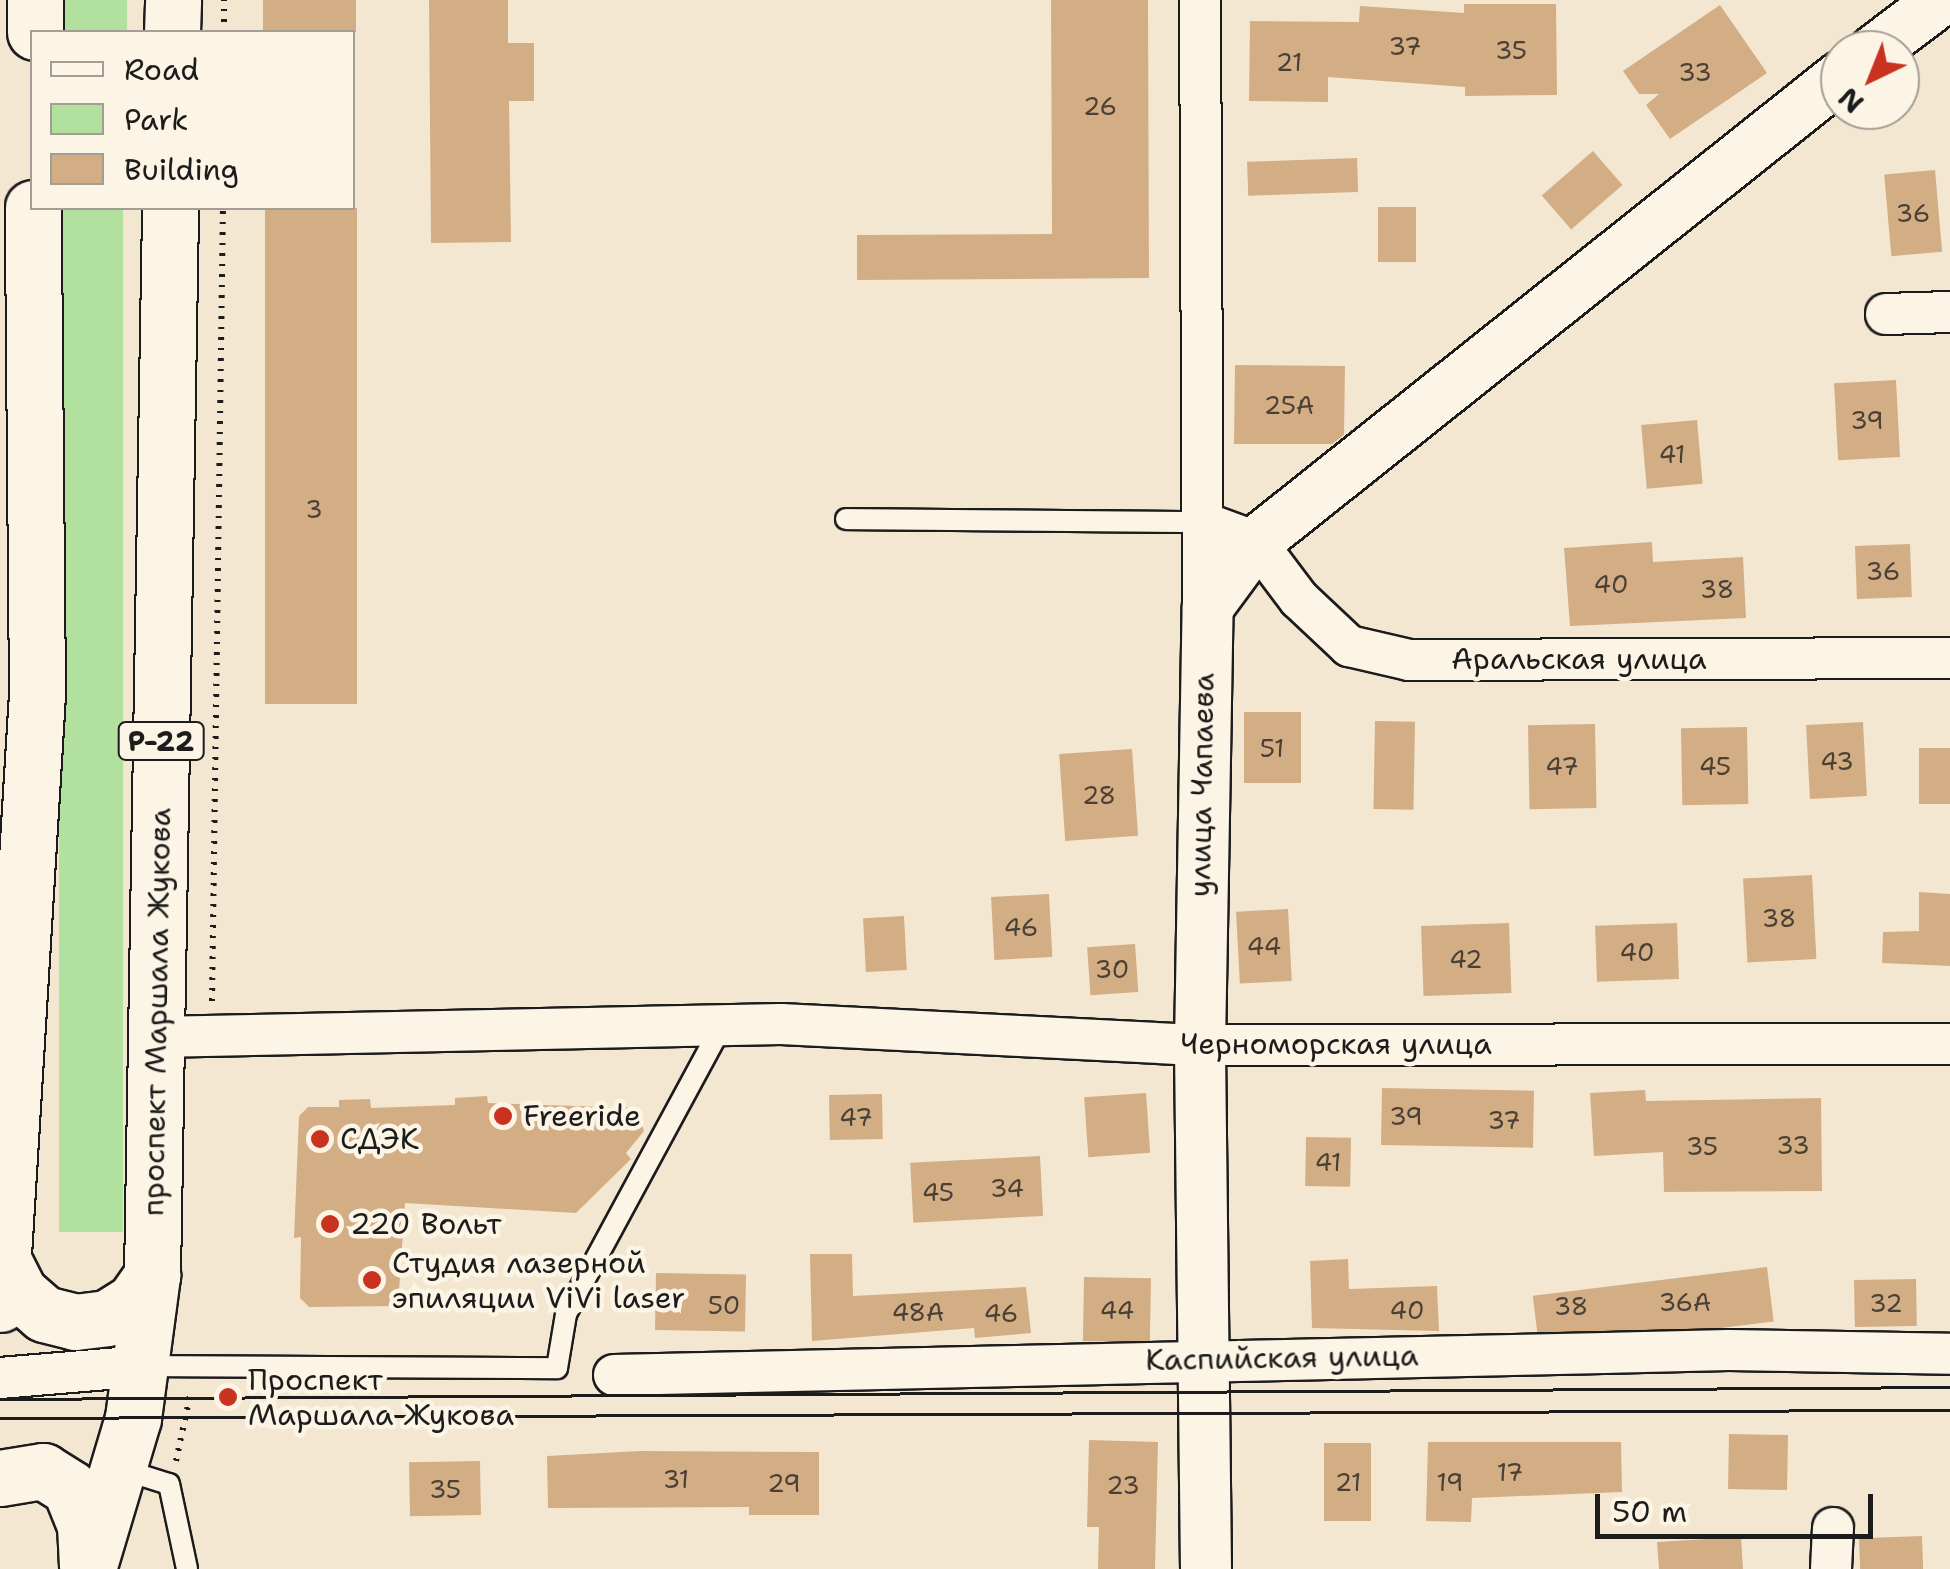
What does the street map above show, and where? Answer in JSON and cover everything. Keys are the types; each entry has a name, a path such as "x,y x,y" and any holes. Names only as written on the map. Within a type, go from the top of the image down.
{"highway":[{"path":"35,0 35,30"},
{"path":"172,30 173,0"},
{"path":"34,210 3,1284 44,1314 75,1322 121,1310 152,1275"},
{"name":"проспект Маршала Жукова","path":"88,1569 119,1468 142,1366 152,1275 170,210"},
{"path":"0,1478 43,1471 70,1488 85,1525 88,1569"}],"street":[{"name":"улица Чапаева","path":"1200,0 1201,1359 1206,1569"},
{"path":"1901,30 1941,0"},
{"path":"1203,653 1208,606 1256,542 1820,93"},
{"path":"1886,314 1950,312"},
{"path":"1202,522 1256,542"},
{"name":"Аральская улица","path":"1256,542 1299,599 1350,646 1409,660 1950,658"},
{"name":"Черноморская улица","path":"157,1037 724,1024 1200,1045 1950,1044"},
{"name":"Каспийская улица","path":"614,1375 1201,1359 1950,1354"},
{"path":"0,1378 142,1366"},
{"path":"1831,1569 1834,1528"}],"lane":[{"path":"846,519 1202,522"},
{"path":"142,1366 557,1368 566,1314 724,1024"},
{"path":"119,1468 169,1484 187,1569"}],"path":[{"path":"224,0 224,30"}],"green space":[{"path":"63,0 127,0 127,30 63,30"},
{"path":"59,210 123,210 123,1232 59,1232"}],"building":[{"path":"263,0 356,0 356,32 263,30"},
{"path":"429,0 508,0 508,43 534,43 534,101 509,101 511,242 431,243"},
{"path":"1051,0 1148,0 1149,278 857,280 857,235 1052,234"},
{"path":"1464,4 1556,4 1557,95 1465,96 1465,87 1328,77 1328,102 1249,101 1250,21 1359,22 1360,6 1464,13"},
{"path":"1720,5 1767,73 1670,139 1646,105 1659,94 1639,94 1623,71"},
{"path":"1593,151 1623,185 1571,230 1542,196"},
{"path":"1357,158 1358,192 1248,196 1247,162"},
{"path":"1935,170 1942,252 1891,256 1884,174"},
{"path":"1378,207 1416,207 1416,262 1378,262"},
{"path":"357,208 357,704 265,704 265,210"},
{"path":"1235,365 1345,366 1344,435 1332,444 1234,444"},
{"path":"1896,380 1900,457 1838,460 1834,383"},
{"path":"1697,420 1703,484 1647,489 1641,425"},
{"path":"1652,542 1653,562 1743,557 1746,618 1570,626 1564,548"},
{"path":"1910,544 1912,597 1857,599 1855,546"},
{"path":"1244,712 1301,712 1301,783 1244,783"},
{"path":"1375,721 1415,722 1413,810 1373,809"},
{"path":"1863,722 1867,796 1810,799 1806,725"},
{"path":"1595,724 1596,808 1529,809 1528,725"},
{"path":"1747,727 1748,804 1682,805 1681,728"},
{"path":"1919,748 1950,748 1950,804 1919,804"},
{"path":"1132,749 1138,836 1065,841 1059,754"},
{"path":"1812,875 1816,959 1747,962 1743,879"},
{"path":"1919,892 1950,894 1950,966 1882,963 1883,932 1919,931"},
{"path":"1049,894 1052,957 994,960 991,897"},
{"path":"1288,909 1292,981 1240,984 1236,912"},
{"path":"904,916 907,970 866,972 863,918"},
{"path":"1509,923 1511,993 1423,996 1421,926"},
{"path":"1677,923 1679,979 1597,982 1595,926"},
{"path":"1135,944 1138,992 1090,995 1087,947"},
{"path":"1382,1088 1534,1091 1533,1148 1381,1145"},
{"path":"1645,1090 1646,1101 1821,1098 1822,1191 1664,1192 1663,1152 1594,1156 1590,1093"},
{"path":"1146,1093 1150,1153 1088,1157 1084,1097"},
{"path":"882,1094 883,1139 830,1140 829,1095"},
{"path":"487,1096 488,1103 636,1108 644,1131 626,1153 631,1159 576,1213 405,1203 398,1306 309,1307 300,1298 301,1237 294,1238 299,1116 308,1107 339,1107 339,1100 370,1099 371,1108 455,1105 455,1098"},
{"path":"1306,1137 1351,1138 1350,1187 1305,1186"},
{"path":"1040,1156 1043,1216 913,1223 910,1163"},
{"path":"810,1254 852,1254 853,1296 1026,1287 1031,1333 975,1338 974,1328 812,1341"},
{"path":"1348,1259 1349,1289 1437,1286 1439,1331 1312,1328 1310,1261"},
{"path":"1767,1267 1774,1322 1539,1350 1533,1296"},
{"path":"656,1273 746,1275 745,1332 655,1330"},
{"path":"1084,1277 1151,1278 1150,1342 1083,1341"},
{"path":"1916,1279 1917,1326 1855,1327 1854,1280"},
{"path":"1729,1434 1788,1435 1787,1490 1728,1489"},
{"path":"1089,1440 1158,1442 1155,1569 1098,1569 1099,1527 1087,1527"},
{"path":"1428,1442 1621,1442 1622,1492 1472,1498 1471,1522 1426,1521"},
{"path":"1324,1443 1371,1443 1371,1521 1324,1521"},
{"path":"640,1451 819,1452 819,1515 749,1515 749,1507 548,1508 547,1456"},
{"path":"480,1461 481,1515 410,1516 409,1462"},
{"path":"1922,1536 1923,1569 1860,1569 1859,1538"},
{"path":"1741,1537 1743,1569 1659,1569 1657,1542"}],"tram line":[{"path":"0,1399 1950,1387"},
{"path":"0,1418 1950,1410"}],"place":[{"name":"Freeride","path":"503,1116"},
{"name":"СДЭК","path":"320,1139"},
{"name":"220 Вольт","path":"330,1224"},
{"name":"Студия лазерной эпиляции ViVi laser","path":"372,1280"},
{"name":"Проспект Маршала Жукова","path":"228,1397"}]}
